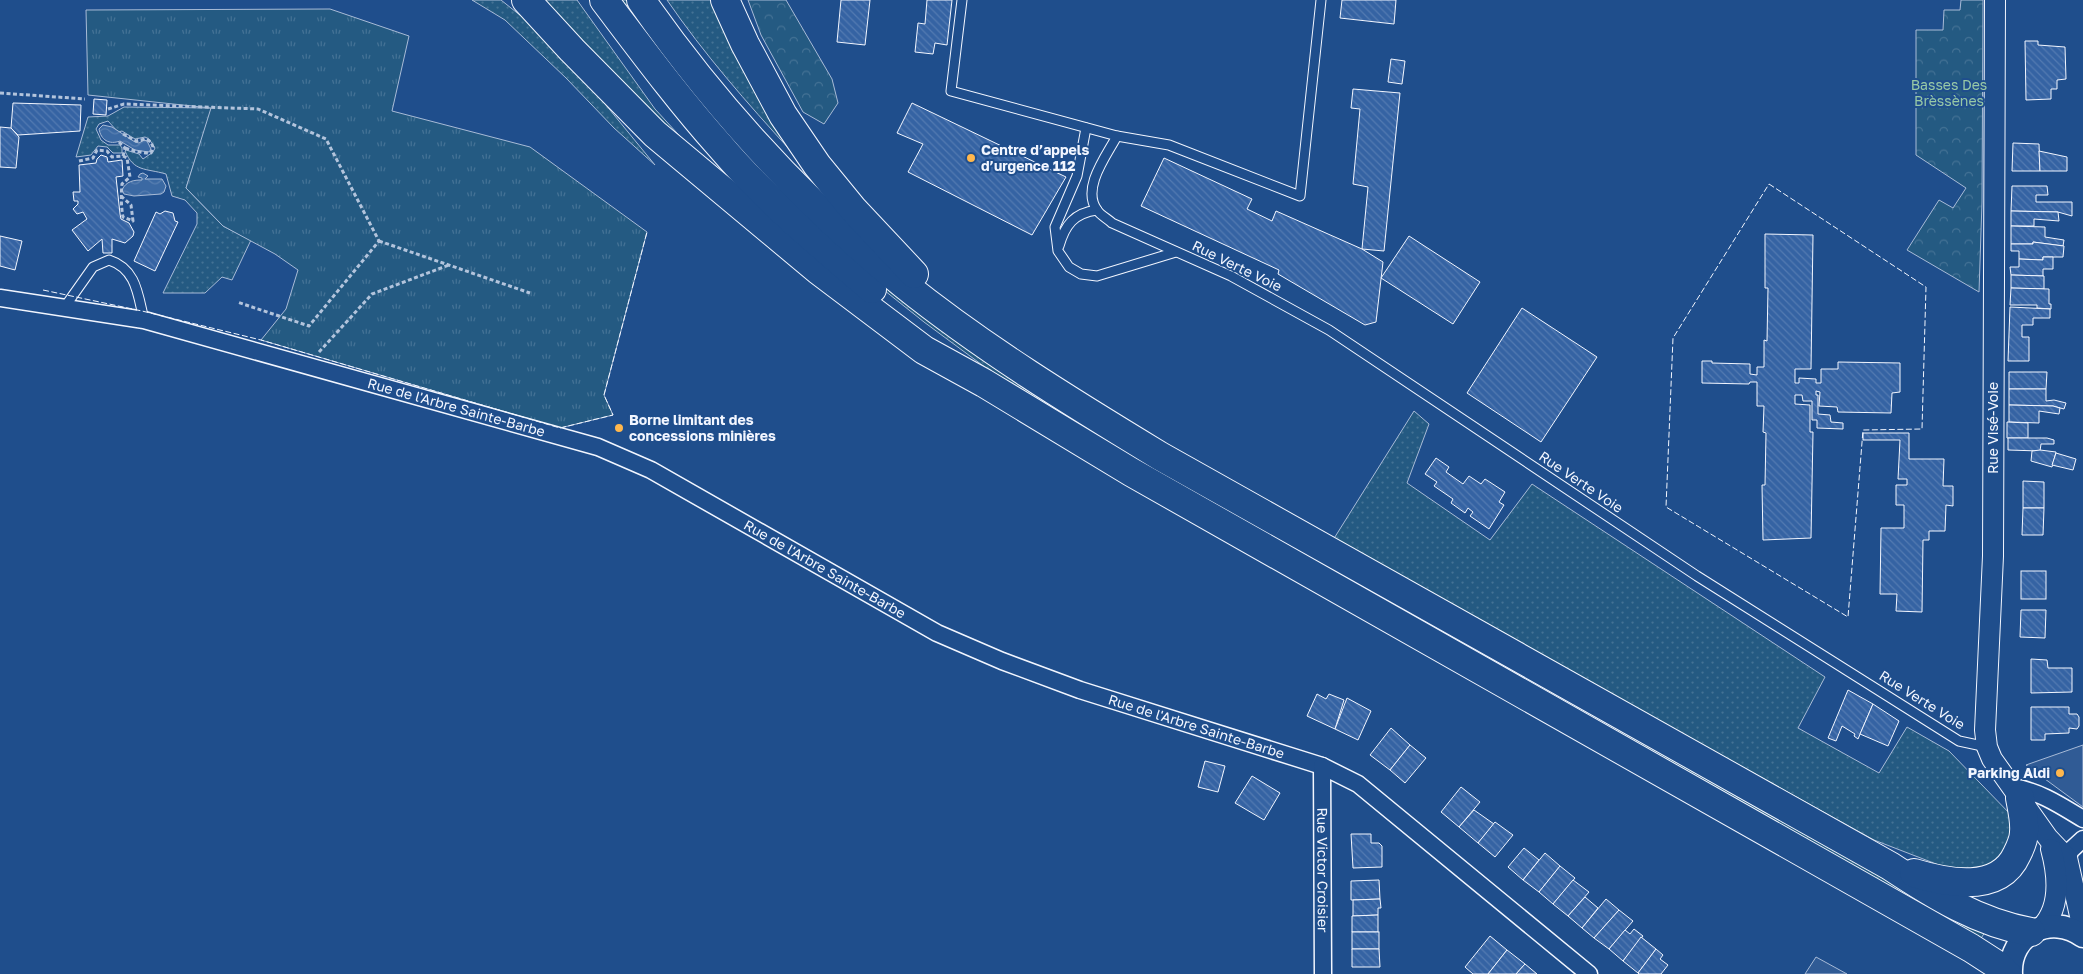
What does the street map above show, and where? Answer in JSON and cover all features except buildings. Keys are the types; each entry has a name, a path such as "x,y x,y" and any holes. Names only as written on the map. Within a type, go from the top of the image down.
{"highway":[{"path":"526,0 572,50 655,134 818,270 924,350 984,383 1131,472 1971,948 2000,966 2007,974"},
{"path":"604,0 651,62 715,140 748,175 804,231 984,383"},
{"path":"642,0 672,44 734,122 783,174 870,256 937,309 1057,392 1160,456 1890,866 1944,900 1995,923 2036,930"},
{"path":"726,0 745,44 782,115 817,165 853,208 912,270 937,309"},
{"path":"1890,866 1940,880 1960,882 1981,882 1998,876 2011,865 2021,846 2024,833 2016,792"}],"main road":[{"path":"2011,974 2014,952 2021,941 2036,930 2053,926 2065,927 2073,929 2083,936"}],"street":[{"name":"Rue Visé-Voie","path":"1995,0 1992,556 1985,730 1987,747 1992,760 2048,838 2067,858"},
{"name":"Rue de l'Arbre Sainte-Barbe","path":"0,298 144,320 598,447 651,470 937,633 1002,661 1080,690 1322,766 1358,784 1589,974"},
{"name":"Rue Victor Croisier","path":"1322,766 1323,974"},
{"path":"2016,792 2028,789 2041,794 2083,819"},
{"name":"Rue Visé-Voie","path":"2036,930 2050,917 2056,896 2056,871 2048,838"},
{"path":"2083,839 2071,850 2067,858 2083,929"}],"lane":[{"path":"962,0 951,91 1117,136 1169,145 1300,196 1321,0"},
{"path":"1086,128 1077,176 1055,226 1058,251 1069,267 1081,274 1097,276 1176,252"},
{"path":"1058,251 1064,232 1073,220 1084,212 1097,210 1092,197 1094,179 1117,136"},
{"name":"Rue Verte Voie","path":"1097,210 1112,223 1231,276 1329,330 1697,576 1958,741 1987,747"},
{"path":"64,308 93,267 109,260 119,264 133,278 144,320"}],"path":[{"path":"0,92 85,99"},
{"path":"108,109 124,104 258,109 326,139 379,241 530,293"},
{"path":"119,142 125,148 136,152 150,153 153,146 146,139 136,141 123,134"},
{"path":"123,156 125,148"},
{"path":"78,161 93,158 97,150 107,151 112,157 123,156 127,158 130,177 122,184 121,196 123,218 133,221 131,205 121,196"},
{"path":"237,302 309,326 379,241"},
{"path":"316,356 372,294 449,265"}],"green space":[{"path":"472,0 501,0 531,24 601,99 655,165 614,128 566,78 505,20"},
{"path":"538,0 577,0 655,109 699,157 649,111"},
{"path":"615,0 628,0 930,314 1985,932 1980,940 1152,471 997,376 924,322 850,263 785,204"},
{"path":"667,0 713,0 752,86 791,151 726,78"},
{"path":"748,0 786,0 832,79 838,103 824,124 803,112 761,35"},
{"name":"Basses Des Brèssènes","path":"1961,0 1983,0 1982,202 1979,292 1907,250 1939,200 1953,208 1966,188 1916,155 1916,30 1943,30 1944,10 1960,10"},
{"path":"330,9 409,36 392,111 530,147 647,232 604,395 613,415 560,428 261,340 286,309 298,270 275,254 223,226 186,188 211,108 88,95 86,10"},
{"path":"124,107 212,108 186,188 223,226 251,240 232,280 222,277 205,293 163,293 197,224 197,213 185,200 172,196 166,174 136,166 128,158 126,150 139,154 143,159 153,152 155,148 149,139 145,137 135,139 122,131 118,132 108,121 99,124 96,129 101,140 108,145 120,145 122,153 113,153 107,147 98,146 91,155 76,157 88,117 108,116"},
{"path":"1414,411 1429,424 1407,483 1490,540 1532,484 1825,677 1798,728 1879,773 1907,727 1949,751 2014,818 2003,862 1957,872 1874,840 1333,540"}],"shaded area":[{"name":"Parking Aldi","path":"2083,745 2083,807 2026,765"},
{"path":"1816,957 1847,974 1805,974"}],"water":[{"path":"103,125 112,127 135,142 147,141 151,149 149,152 135,150 120,141 106,141 99,129"},
{"path":"143,173 148,176 145,179 162,179 166,186 164,192 161,194 134,196 124,194 122,190 126,185 133,181 142,180 142,178 138,177"}],"fence":[{"path":"1769,184 1926,287 1922,429 1863,430 1848,617 1666,507 1673,338 1769,184"},
{"path":"43,290 142,311 261,340 560,428 613,415 604,395 647,232"}],"place":[{"name":"Centre d’appels d’urgence 112","path":"971,158"},
{"name":"Borne limitant des concessions minières","path":"619,428"},
{"name":"Parking Aldi","path":"2060,773"}]}
